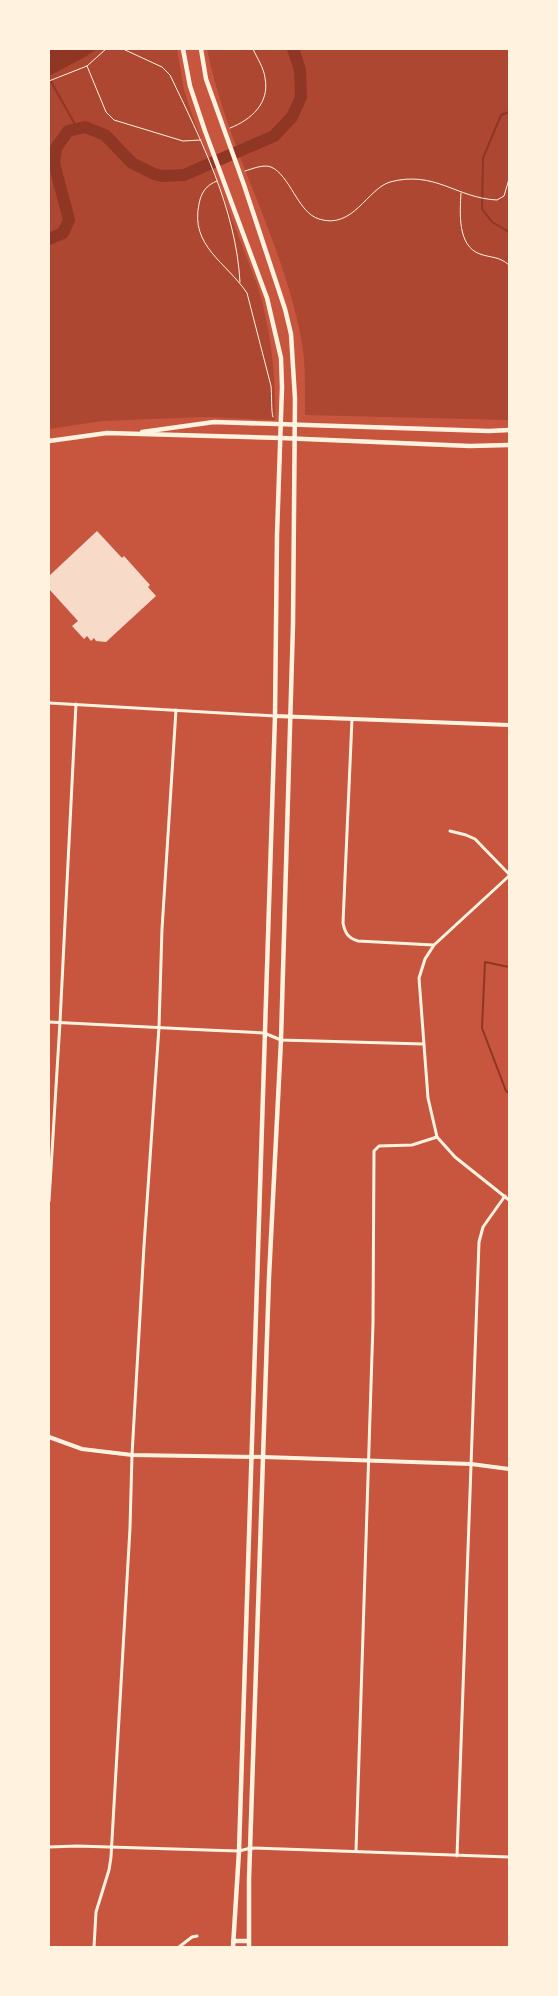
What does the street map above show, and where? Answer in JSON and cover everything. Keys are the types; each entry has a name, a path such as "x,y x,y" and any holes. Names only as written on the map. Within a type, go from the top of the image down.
{"main road":[{"path":"183,49 190,86 205,131 267,298 281,358 275,716 239,1851 233,1947"},
{"path":"201,49 206,79 244,185 285,309 293,361 295,425 290,716 280,1040 269,1277 249,1944 234,1941"},
{"path":"128,434 214,422 489,431 509,430"},
{"path":"49,441 107,433 295,438 470,446 509,445"}],"street":[{"path":"49,702 275,716 509,725"},
{"path":"49,1201 76,704"},
{"path":"94,1947 96,1912 109,1870 176,710"},
{"path":"352,719 343,923 345,932 351,938 358,941 434,945"},
{"path":"450,831 475,839 509,875 434,945 425,959 419,978 428,1098 437,1136 455,1157 509,1200"},
{"path":"49,1022 264,1033 280,1040 423,1044"},
{"path":"356,1852 373,1323 374,1151 380,1146 412,1145 437,1136"},
{"path":"457,1856 479,1242 482,1226 505,1196"},
{"path":"49,1437 82,1449 132,1455 368,1460 471,1464 509,1469"},
{"path":"49,1848 110,1846 239,1851 251,1848 509,1857"},
{"path":"179,1947 192,1937 197,1936"}],"path":[{"path":"49,81 87,66 106,49"},
{"path":"123,49 167,71 196,128 232,229 239,265 240,283"},
{"path":"228,129 236,126 253,114 261,107 264,98 265,76 253,49"},
{"path":"87,66 106,112 114,120 183,142 196,142 204,138"},
{"path":"238,174 260,167 272,168 279,173 306,209 317,219 324,220 341,218 351,214 363,205 378,188 394,181 423,178 474,196 497,200 504,196 509,178"},
{"path":"220,180 207,187 200,199 196,223 198,233 212,254 247,293 273,399 272,413 274,424"},
{"path":"462,192 461,224 469,245 477,253 498,258 509,265"}],"shaded area":[{"path":"49,49 177,49 184,90 194,120 263,303 272,353 275,386 275,420 203,417 102,421 49,429"},
{"path":"49,49 97,49 49,76"},
{"path":"207,49 509,49 509,420 305,415 304,357 292,301 268,229 227,122"}],"building":[{"path":"97,531 122,558 124,556 150,585 148,587 156,596 106,642 96,641 94,638 91,641 87,636 84,639 72,626 78,621 49,589 49,576"}],"waterway":[{"path":"49,239 63,233 69,220 54,163 56,148 68,131 85,127 105,135 132,163 154,174 162,176 184,175 274,136 292,117 301,97 300,70 293,49"},
{"path":"49,78 77,128"},
{"path":"509,112 501,115 483,158 482,209 492,222 509,232"},
{"path":"509,967 485,962 482,1028 506,1091 509,1093"}]}
